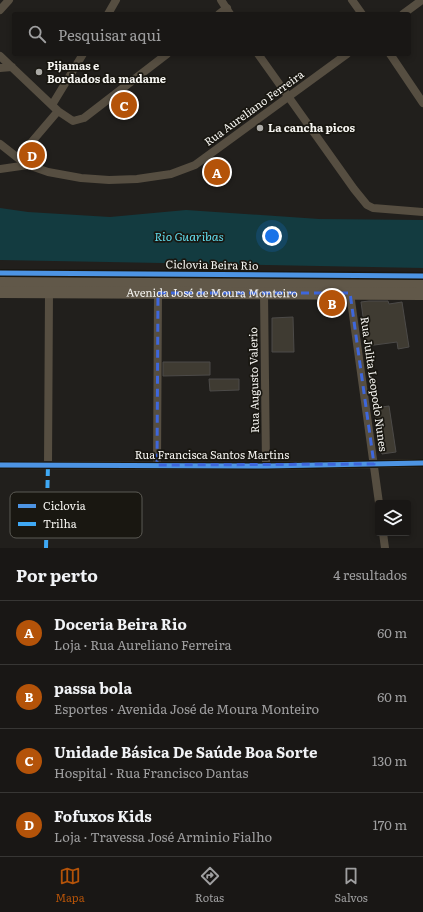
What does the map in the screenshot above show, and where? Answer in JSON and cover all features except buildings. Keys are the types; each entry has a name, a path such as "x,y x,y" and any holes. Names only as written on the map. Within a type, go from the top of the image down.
{"main road":[{"name":"Avenida José de Moura Monteiro","path":"0,282 423,284"},
{"name":"Avenida José de Moura Monteiro","path":"0,292 423,294"}],"street":[{"path":"0,10 9,0"},
{"path":"109,12 116,0"},
{"path":"221,0 229,11"},
{"path":"352,0 361,12"},
{"path":"406,12 422,0"},
{"path":"0,56 55,108 73,121 80,120 164,56"},
{"path":"18,158 55,108 82,56"},
{"path":"259,56 362,200 373,208 423,212"},
{"name":"Rua Aureliano Ferreira","path":"28,166 48,172 75,177 109,180 137,179 171,174 195,165 287,96 344,56"},
{"path":"391,56 423,103"},
{"path":"0,68 12,68"},
{"path":"0,144 28,166"},
{"path":"0,169 28,166"},
{"path":"48,465 49,292"},
{"path":"157,465 158,293"},
{"name":"Rua Augusto Valerio","path":"264,293 266,466"},
{"name":"Rua Julita Leopodo Nunes","path":"350,293 379,500"},
{"name":"Rua Francisca Santos Martins","path":"0,465 266,466 423,463"},
{"path":"384,536 386,548"}],"highlighted area":[{"path":"158,293 350,293 374,464 157,465"}],"water":[{"name":"Rio Guaribas","path":"0,208 28,212 110,217 186,210 319,219 423,220 423,268 0,260"}],"marked path":[{"path":"47,492 48,465"},
{"path":"46,538 46,548"}],"cycle path":[{"name":"Ciclovia Beira Rio","path":"0,273 423,276"},
{"path":"0,465 266,466 423,463"}],"place":[{"name":"Pijamas e Bordados da madame","path":"39,72"},
{"name":"Unidade Básica De Saúde Boa Sorte","path":"124,105"},
{"name":"La cancha picos","path":"260,128"},
{"name":"Fofuxos Kids","path":"32,155"},
{"name":"Doceria Beira Rio","path":"217,172"},
{"name":"passa bola","path":"332,303"}]}
